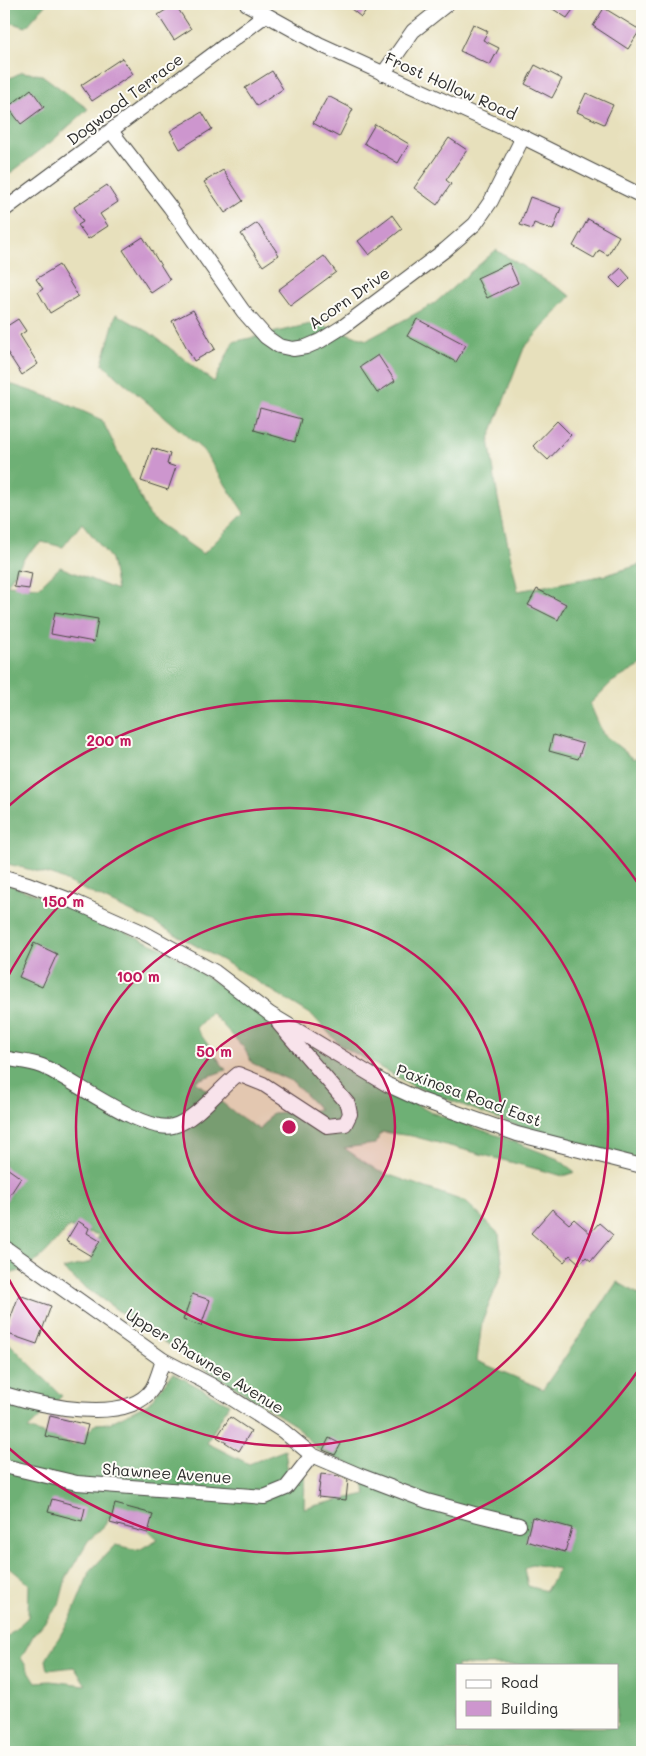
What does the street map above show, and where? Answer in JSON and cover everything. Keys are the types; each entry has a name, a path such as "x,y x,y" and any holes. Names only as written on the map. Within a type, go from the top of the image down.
{"street":[{"name":"Frost Hollow Road","path":"247,4 319,44 523,138 642,196"},
{"path":"383,74 413,31 447,4"},
{"name":"Dogwood Terrace","path":"4,210 266,16"},
{"name":"Acorn Drive","path":"111,131 170,206 243,311 266,337 279,346 293,349 306,347 320,341 344,326 445,250 474,224 491,200 523,138"},
{"name":"Paxinosa Road East","path":"4,877 75,902 142,932 215,972 270,1014 388,1085 420,1100 517,1134 642,1166"},
{"name":"Paxinosa Road East","path":"4,1059 40,1065 67,1078 134,1118 154,1125 171,1127 183,1122 211,1100 224,1084 238,1074 263,1084 327,1126 345,1124 350,1114 348,1104 270,1014"},
{"name":"Upper Shawnee Avenue","path":"4,1247 163,1360 211,1385 283,1431 312,1455 347,1471 428,1501 519,1525"},
{"path":"4,1394 88,1411 117,1408 135,1403 152,1389 163,1360"},
{"name":"Shawnee Avenue","path":"4,1466 77,1483 264,1497 286,1488 312,1455"}],"green space":[{"path":"4,4 46,4 26,27 4,21"},
{"path":"22,72 42,75 88,109 51,142 4,178 4,81"},
{"path":"496,250 571,296 524,348 489,439 498,499 518,591 606,575 642,564 642,665 612,682 590,704 603,734 634,759 642,752 642,1176 638,1173 633,1157 538,1134 413,1086 340,1045 312,1015 227,963 153,922 55,876 4,863 4,363 10,384 58,400 102,420 150,517 203,554 244,513 203,450 102,364 116,314 149,332 214,382 233,342 315,323 367,340 435,303","holes":["82,523 111,559 117,590 60,567 39,587 7,585 27,554 42,542 63,547"]},
{"path":"4,883 67,906 168,951 264,1015 350,1067 430,1112 558,1159 575,1172 563,1176 412,1136 382,1132 375,1144 344,1148 378,1171 466,1202 499,1234 503,1271 482,1322 477,1361 543,1389 617,1282 642,1296 642,1752 4,1752 4,1640 28,1617 29,1584 4,1563 4,1338 62,1396 28,1429 74,1445 96,1424 109,1423 148,1404 173,1373 229,1404 207,1443 249,1464 285,1450 288,1474 305,1477 304,1508 366,1494 359,1469 317,1449 296,1426 151,1334 79,1283 63,1269 91,1262 99,1235 69,1227 40,1258 22,1270 4,1273","holes":["211,1012 244,1048 252,1063 293,1082 320,1110 272,1113 260,1130 195,1081 226,1070 196,1028","121,1515 131,1515 158,1539 139,1550 115,1545 90,1571 72,1615 46,1660 48,1670 74,1667 86,1685 50,1681 36,1682 21,1658 33,1636 59,1605 66,1578 88,1541 105,1525 108,1519","532,1564 559,1569 546,1591 528,1586 524,1569"]}],"building":[{"path":"175,4 191,29 174,40 158,15"},
{"path":"345,4 371,4 361,17"},
{"path":"545,4 577,4 567,18"},
{"path":"604,8 640,30 628,49 593,26"},
{"path":"473,24 488,31 483,40 499,48 490,65 460,51"},
{"path":"122,58 133,74 92,101 81,85"},
{"path":"535,65 562,79 552,98 525,84"},
{"path":"272,71 283,89 257,106 245,88"},
{"path":"31,89 44,107 21,124 8,107"},
{"path":"586,93 613,105 604,124 577,112"},
{"path":"328,96 353,109 339,137 313,123"},
{"path":"202,112 212,129 180,149 170,131"},
{"path":"375,124 409,144 398,163 364,143"},
{"path":"449,138 467,150 446,180 451,184 437,205 414,188"},
{"path":"223,170 243,201 225,213 204,182"},
{"path":"107,185 118,202 100,214 108,226 88,239 78,225 83,222 74,207"},
{"path":"530,197 561,208 553,230 534,223 532,229 520,225"},
{"path":"392,215 402,229 369,255 358,241"},
{"path":"588,219 619,236 608,255 599,250 594,258 573,246"},
{"path":"257,223 279,255 263,266 241,234"},
{"path":"143,237 170,280 151,293 123,250"},
{"path":"324,256 336,272 290,306 278,290"},
{"path":"509,263 518,283 487,298 477,278"},
{"path":"59,265 78,296 50,313 38,292 43,289 36,279"},
{"path":"621,268 630,278 620,288 610,278"},
{"path":"193,310 215,349 194,361 172,321"},
{"path":"18,319 26,331 20,335 38,364 22,375 4,347 4,328"},
{"path":"417,319 466,345 456,362 407,336"},
{"path":"378,355 395,381 377,393 360,367"},
{"path":"260,408 301,419 295,442 254,430"},
{"path":"557,421 571,435 548,460 533,446"},
{"path":"152,448 170,454 167,464 176,467 168,490 141,481"},
{"path":"17,570 32,573 29,589 14,587"},
{"path":"537,589 566,604 558,620 528,605"},
{"path":"55,612 98,619 94,642 51,634"},
{"path":"553,735 583,744 578,759 549,751"},
{"path":"34,943 57,954 42,987 19,977"},
{"path":"4,1166 21,1178 4,1204"},
{"path":"552,1209 569,1224 574,1219 590,1233 599,1223 613,1235 591,1261 586,1257 580,1264 570,1255 564,1262 531,1233"},
{"path":"78,1221 89,1228 87,1233 100,1241 91,1256 66,1241"},
{"path":"192,1294 210,1300 201,1326 183,1320"},
{"path":"19,1295 51,1306 37,1344 5,1333"},
{"path":"50,1416 88,1425 83,1444 45,1436"},
{"path":"230,1417 251,1431 239,1451 217,1437"},
{"path":"329,1438 341,1444 335,1455 323,1450"},
{"path":"321,1474 339,1476 348,1480 346,1500 318,1497"},
{"path":"52,1499 85,1508 82,1521 48,1512"},
{"path":"115,1504 153,1514 148,1533 110,1523"},
{"path":"532,1517 572,1528 565,1552 526,1541"}]}
